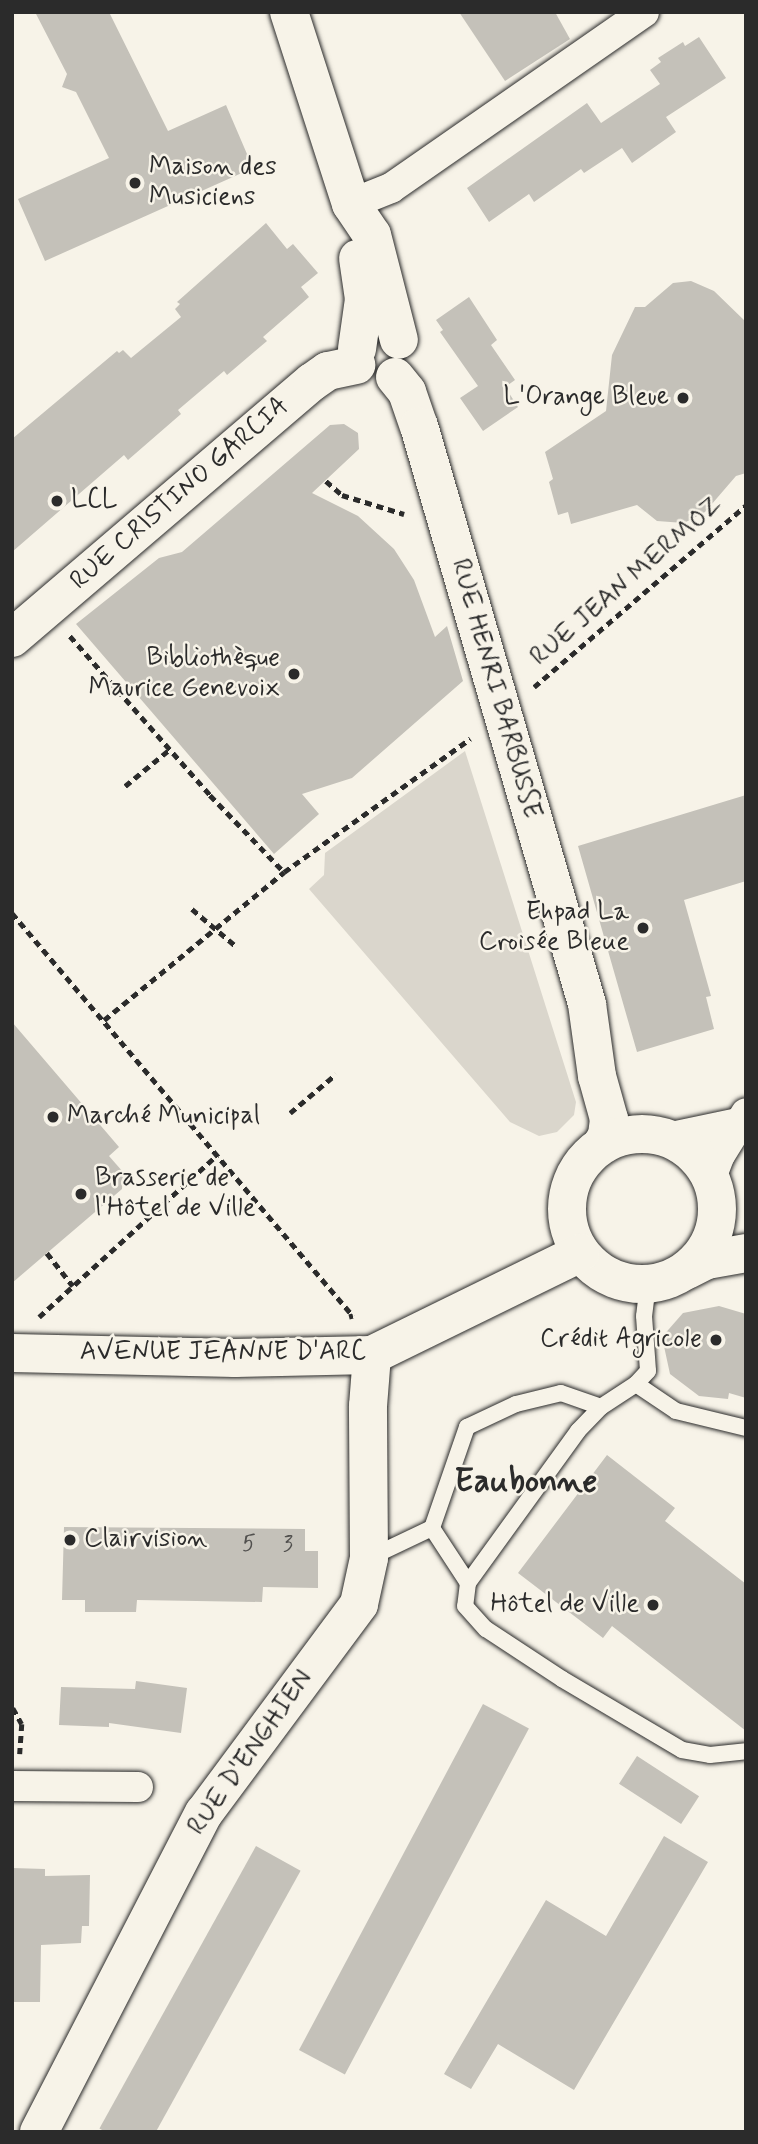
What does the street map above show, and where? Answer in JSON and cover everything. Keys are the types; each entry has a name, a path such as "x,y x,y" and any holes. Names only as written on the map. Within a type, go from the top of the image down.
{"street":[{"path":"289,12 351,204 364,299 356,357 361,373 376,382 397,359"},
{"path":"351,204 391,188 644,12"},
{"name":"RUE HENRI BARBUSSE","path":"351,204 372,235 397,359 587,1004 637,1115 663,1137"},
{"name":"RUE CRISTINO GARCIA","path":"12,638 312,382 356,357"},
{"name":"RUE HENRI BARBUSSE","path":"587,1004 597,1076 609,1119 607,1136 602,1144"},
{"path":"742,1118 663,1137 625,1135 602,1144 584,1159 571,1180 566,1199 566,1217 579,1253 598,1271 622,1282 648,1284 668,1280 707,1260 746,1253"},
{"path":"687,1270 702,1255 713,1237 718,1217 714,1187 742,1118"},
{"path":"663,1137 686,1148 702,1162 729,1224 746,1241"},
{"name":"AVENUE JEANNE D'ARC","path":"12,1353 235,1358 372,1355 579,1253"},
{"name":"RUE D'ENGHIEN","path":"38,2132 204,1813 359,1604 369,1558 368,1406 372,1355"},
{"path":"15,1786 138,1787"}],"lane":[{"path":"648,1284 644,1316 648,1371 636,1384 601,1407 578,1430 468,1583 465,1606 486,1629 562,1679 682,1750 710,1755 746,1752"},
{"path":"636,1384 676,1411 746,1428"},
{"path":"369,1558 432,1528 467,1427 516,1404 561,1393 601,1407"},
{"path":"432,1528 468,1583"}],"path":[{"path":"326,481 342,495 448,528"},
{"name":"RUE JEAN MERMOZ","path":"104,1020 284,872 502,716 746,505"},
{"path":"46,609 210,795 284,872"},
{"path":"125,786 170,749"},
{"path":"192,909 237,947"},
{"path":"12,913 353,1316 341,1318"},
{"path":"290,1113 336,1074"},
{"path":"36,1319 217,1155"},
{"path":"47,1253 73,1286"},
{"path":"13,1708 22,1724 15,1786"}],"shaded area":[{"path":"465,751 576,1102 574,1115 557,1132 539,1136 510,1122 309,889 324,875 325,853"}],"building":[{"name":"Maison des Musiciens","path":"35,12 109,12 168,131 226,105 253,168 45,261 18,199 109,158 76,92 62,87 67,74"},
{"path":"459,12 555,12 570,39 505,81"},
{"path":"699,37 726,78 666,117 676,132 632,163 622,148 584,173 581,169 534,202 529,194 489,222 467,188 587,103 601,123 660,84 650,70 661,62 658,58 683,42 685,46"},
{"path":"266,223 287,249 293,244 318,273 301,287 309,297 263,337 267,341 227,375 224,371 178,410 181,414 128,460 124,455 12,552 12,439 117,351 119,353 123,350 131,358 181,317 175,309 180,304 177,302"},
{"name":"L'Orange Bleue","path":"691,281 714,291 746,322 746,473 736,476 705,512 684,523 657,521 637,505 571,524 568,512 558,515 549,482 553,479 545,452 606,411 612,355 635,307 645,307 673,283"},
{"path":"469,297 497,340 491,345 515,380 505,387 518,407 483,431 460,398 478,386 440,332 443,330 436,320"},
{"name":"Bibliothèque Maurice Genevoix","path":"344,424 358,433 359,449 312,493 358,516 394,549 414,580 435,637 447,626 463,681 352,778 302,794 319,814 274,854 76,624 159,558 182,552 330,425"},
{"name":"Ehpad La Croisée Bleue","path":"746,795 746,881 684,900 711,996 706,997 714,1029 637,1052 578,846"},
{"path":"12,1022 119,1147 109,1156 123,1172 122,1189 12,1283"},
{"path":"719,1306 746,1314 746,1398 729,1393 728,1399 699,1396 670,1374 662,1337 683,1313"},
{"name":"Hôtel de Ville","path":"607,1455 675,1508 665,1521 746,1584 746,1731 612,1626 603,1638 518,1573"},
{"path":"64,1527 305,1529 305,1551 318,1551 318,1588 263,1587 262,1602 137,1600 136,1612 85,1612 85,1600 62,1600"},
{"path":"136,1681 187,1688 181,1733 109,1723 109,1727 59,1725 61,1687 135,1689"},
{"path":"483,1704 529,1728 345,2075 299,2050"},
{"path":"637,1756 699,1796 681,1824 619,1784"},
{"path":"664,1836 708,1862 574,2090 498,2044 471,2089 444,2074 546,1900 606,1936"},
{"path":"256,1846 301,1871 156,2132 106,2132 99,2129"},
{"path":"12,1868 45,1869 45,1876 90,1875 89,1926 82,1926 81,1943 41,1945 40,2002 12,2002"}],"place":[{"name":"Maison des Musiciens","path":"135,183"},
{"name":"L'Orange Bleue","path":"683,398"},
{"name":"LCL","path":"57,501"},
{"name":"Bibliothèque Maurice Genevoix","path":"294,674"},
{"name":"Ehpad La Croisée Bleue","path":"643,928"},
{"name":"Marché Municipal","path":"53,1117"},
{"name":"Brasserie de l'Hôtel de Ville","path":"81,1194"},
{"name":"Crédit Agricole","path":"716,1340"},
{"name":"Clairvision","path":"70,1540"},
{"name":"Hôtel de Ville","path":"653,1605"}],"district":[{"name":"Eaubonne","path":"526,1483"}]}
